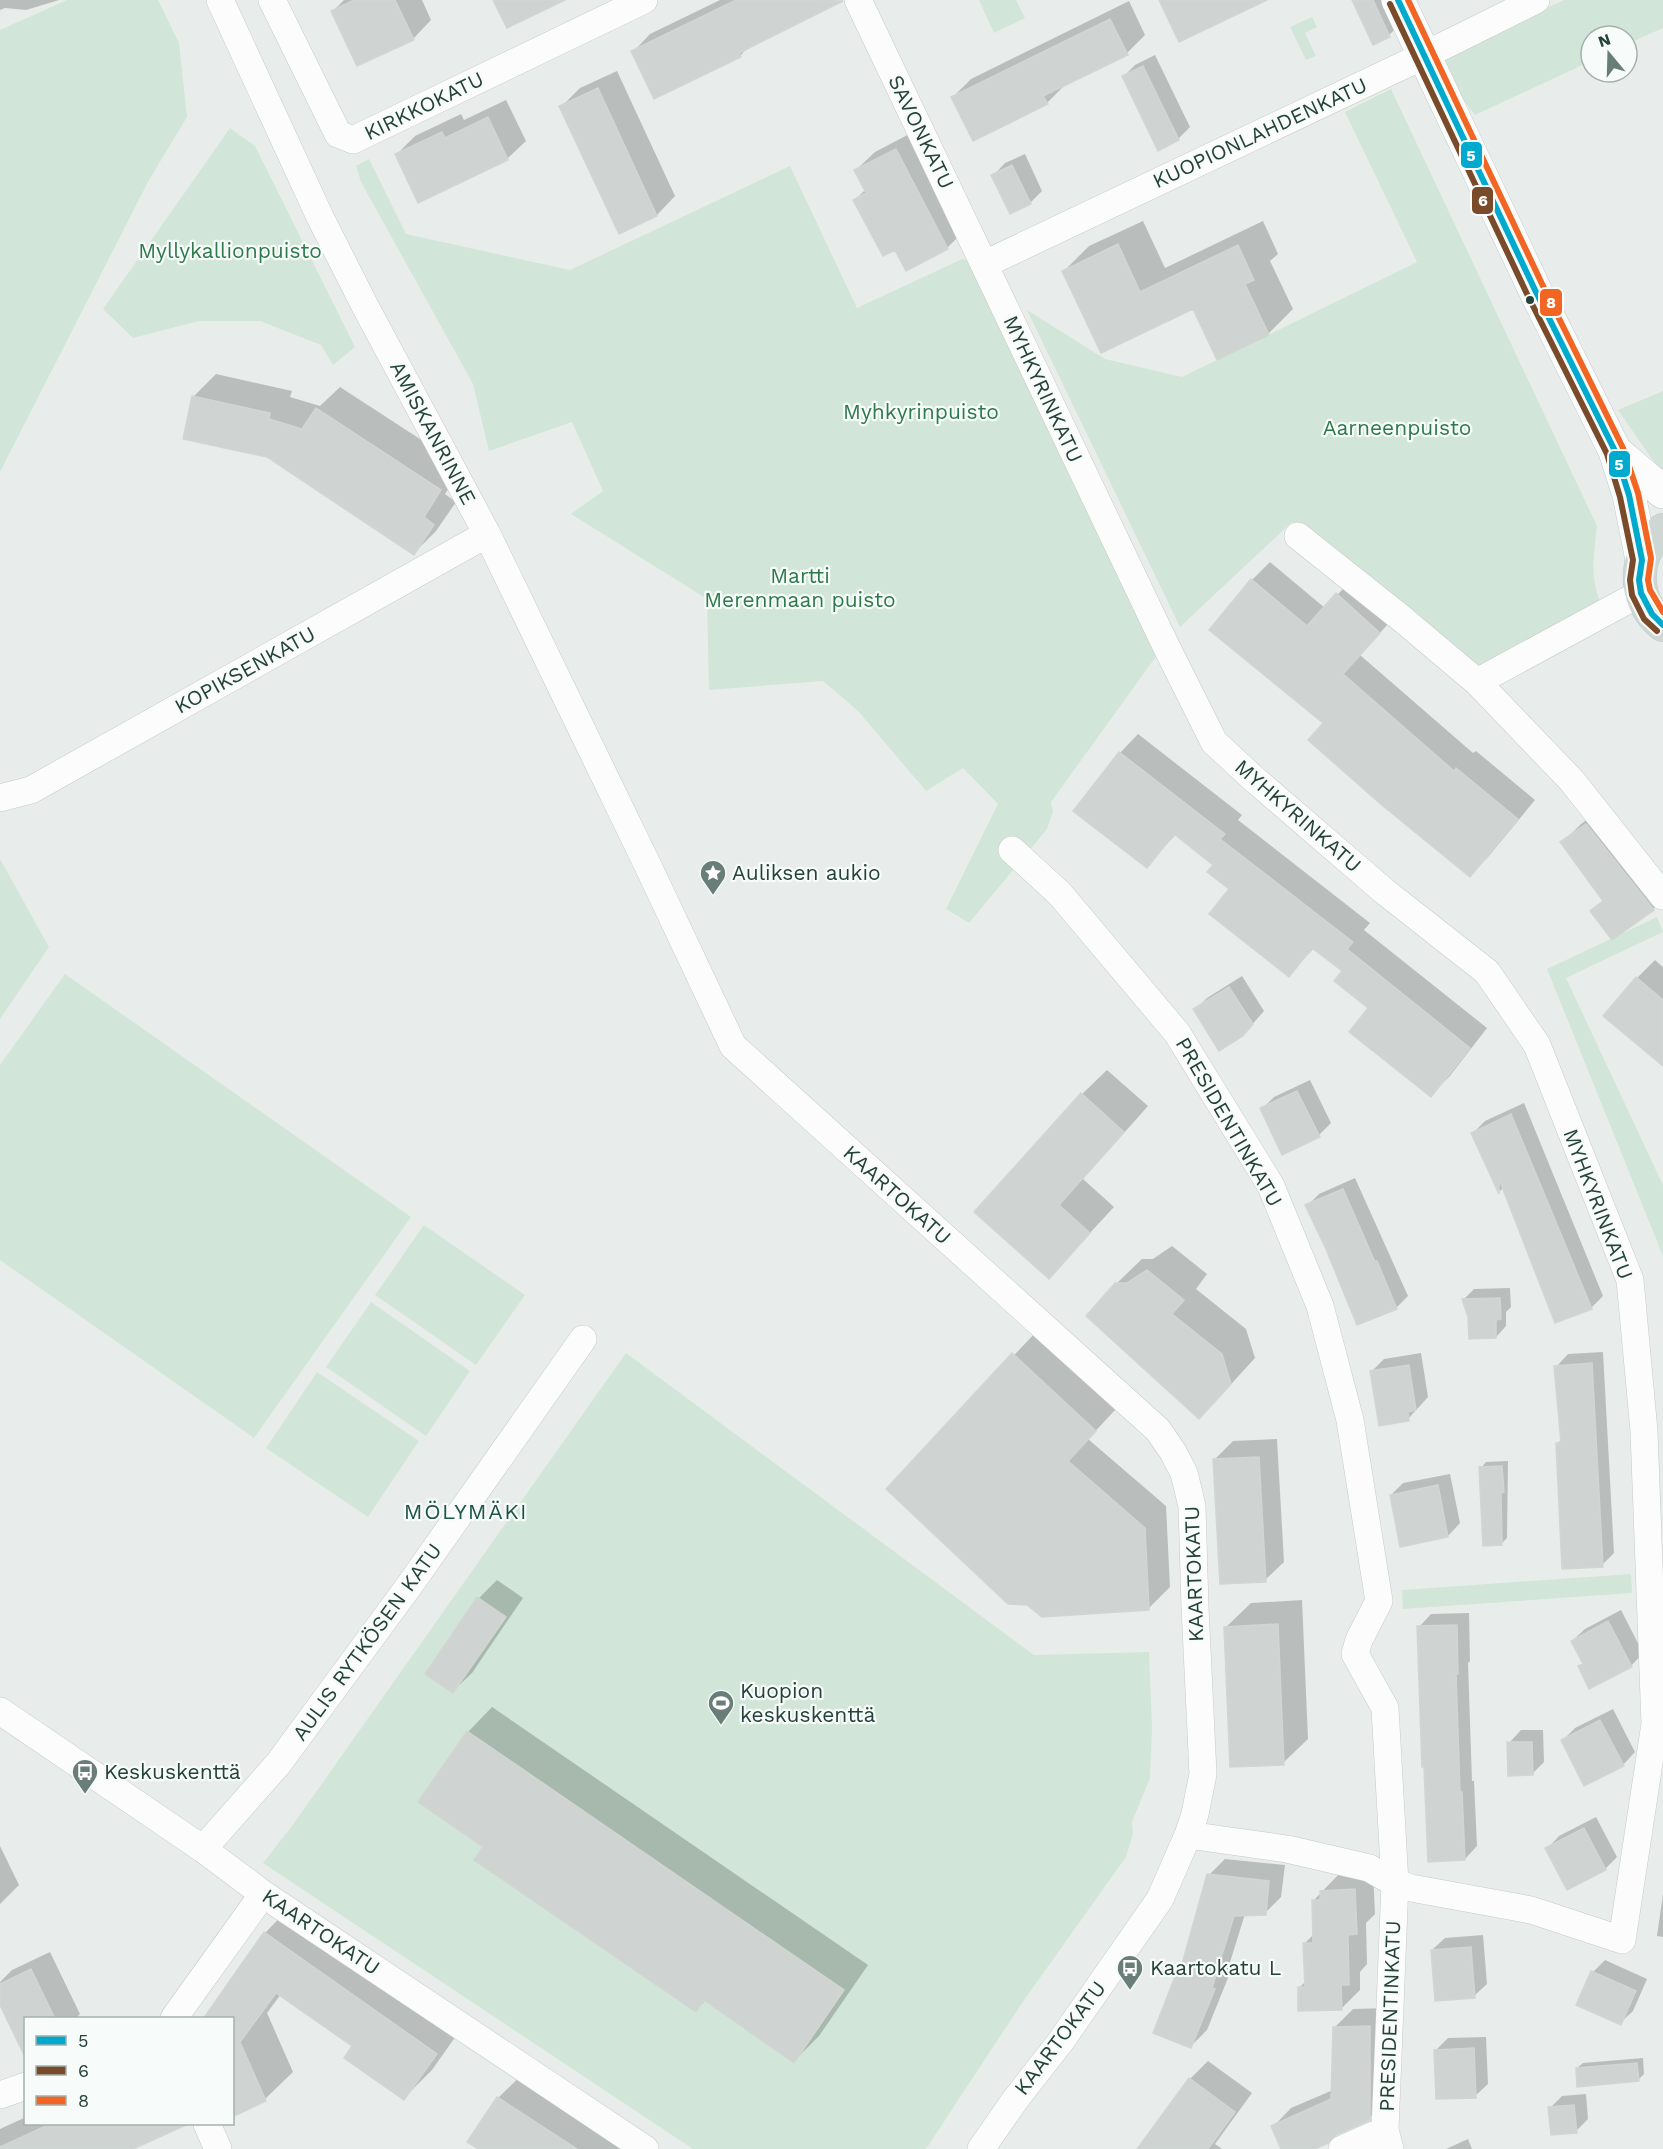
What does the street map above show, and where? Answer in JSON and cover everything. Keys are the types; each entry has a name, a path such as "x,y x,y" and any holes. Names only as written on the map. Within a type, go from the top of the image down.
{"main road":[{"path":"1398,0 1615,451 1629,495 1642,560"},
{"path":"1615,451 1663,492"},
{"path":"1663,530 1649,545 1642,560 1639,580 1641,593 1652,614 1663,625"}],"street":[{"name":"AMISKANRINNE","path":"220,0 320,217 487,534 733,1046 769,1081"},
{"name":"KIRKKOKATU","path":"272,0 338,134 353,140 644,0"},
{"name":"SAVONKATU","path":"858,0 984,264"},
{"name":"KUOPIONLAHDENKATU","path":"984,264 1536,0"},
{"name":"MYHKYRINKATU","path":"984,264 1214,742 1384,891 1486,972 1537,1045 1630,1280 1644,1431 1654,1724 1622,1940 1532,1910 1411,1888 1395,1883"},
{"name":"KOPIKSENKATU","path":"0,798 31,790 487,534"},
{"path":"1298,536 1477,682 1572,781 1663,896"},
{"path":"1477,682 1641,593"},
{"name":"PRESIDENTINKATU","path":"1012,850 1060,894 1177,1033 1271,1186 1320,1306 1350,1420 1379,1601 1359,1640 1355,1654 1385,1708 1395,1883 1388,2140"},
{"name":"KAARTOKATU","path":"769,1081 1158,1430 1184,1473 1192,1506 1203,1774 1195,1814 1160,1899 981,2149"},
{"name":"AULIS RYTKÖSEN KATU","path":"204,1849 278,1764 409,1586 583,1339"},
{"name":"KAARTOKATU","path":"0,1711 204,1849 263,1894 645,2149"},
{"path":"1188,1835 1287,1849 1369,1868 1395,1883"},
{"path":"175,2017 263,1894"},
{"path":"0,2095 24,2086"},
{"path":"207,2125 218,2149"},
{"path":"1342,2149 1388,2140"}],"green space":[{"name":"Myllykallionpuisto","path":"67,0 158,0 179,43 187,117 149,180 0,472 0,30"},
{"path":"979,0 1016,0 1025,18 994,33"},
{"path":"1564,0 1663,0 1663,28 1639,39 1639,24 1579,24 1579,67 1475,115 1436,60"},
{"path":"1312,17 1317,27 1305,33 1316,56 1306,60 1290,27"},
{"name":"Aarneenpuisto","path":"1391,89 1597,526 1594,580 1605,613 1477,682 1396,598 1292,522 1180,627 1027,310 1105,359 1182,377 1417,262 1345,112"},
{"name":"Myllykallionpuisto","path":"230,128 255,146 355,347 333,365 321,345 260,321 199,321 133,338 103,309"},
{"path":"369,159 406,234 570,270 790,166 857,308 962,259 985,264 1165,644 1051,802 1053,812 1047,829 969,923 946,909 998,804 963,768 926,791 858,711 823,681 709,690 707,599 571,514 603,491 572,422 489,451 473,384 361,182 356,166"},
{"path":"1663,391 1663,475 1618,410"},
{"path":"0,859 49,947 0,1019"},
{"path":"1657,917 1663,932 1566,978 1663,1185 1663,1256 1547,969"},
{"path":"65,974 411,1217 254,1438 0,1260 0,1065"},
{"path":"424,1225 525,1295 476,1365 375,1295"},
{"path":"371,1302 470,1371 426,1436 326,1367"},
{"name":"Kuopion keskuskenttä","path":"626,1353 1034,1655 1149,1652 1152,1727 1150,1778 1132,1822 1133,1834 1126,1857 1022,2003 926,2149 693,2149 263,1863 292,1826"},
{"path":"317,1372 419,1441 368,1517 266,1448"},
{"path":"1631,1574 1632,1593 1403,1609 1402,1590"}],"building":[{"path":"354,0 395,0 414,40 357,66 331,11"},
{"path":"493,0 565,0 507,28"},
{"path":"736,0 843,1 739,53 741,57 654,99 631,51"},
{"path":"1159,0 1267,0 1179,42"},
{"path":"1352,0 1373,0 1390,37 1373,45"},
{"path":"1110,19 1128,55 1043,96 1048,104 973,141 951,97"},
{"path":"1143,66 1179,140 1158,151 1122,76"},
{"path":"598,88 657,216 619,234 559,106"},
{"path":"488,117 508,160 418,203 395,154 442,132 445,138"},
{"path":"896,149 948,249 906,271 895,250 883,256 853,200 866,193 854,170"},
{"path":"1012,165 1031,204 1010,214 991,175"},
{"path":"1118,244 1140,292 1238,245 1254,280 1245,284 1269,335 1217,360 1193,309 1101,353 1062,271"},
{"path":"192,396 270,413 269,419 302,429 316,408 441,490 424,517 434,525 414,555 267,457 183,439"},
{"path":"1251,579 1307,626 1336,593 1380,633 1343,674 1454,771 1456,768 1518,819 1470,877 1383,806 1308,740 1323,723 1209,630"},
{"path":"1119,752 1225,834 1220,839 1353,942 1347,949 1470,1048 1431,1097 1349,1032 1368,1008 1334,981 1342,971 1312,948 1289,977 1209,914 1229,889 1207,872 1213,865 1174,834 1147,868 1073,811"},
{"path":"1586,824 1654,910 1612,940 1590,911 1603,901 1560,842"},
{"path":"1636,977 1663,1000 1663,1066 1603,1016"},
{"path":"1229,987 1253,1024 1243,1036 1219,1051 1193,1009"},
{"path":"1297,1091 1320,1137 1282,1155 1260,1108"},
{"path":"1081,1093 1124,1132 1059,1205 1090,1233 1049,1279 974,1212"},
{"path":"1511,1114 1592,1309 1555,1323 1499,1179 1499,1194 1471,1133"},
{"path":"1343,1189 1397,1309 1357,1325 1305,1205"},
{"path":"1147,1270 1184,1300 1172,1314 1222,1354 1231,1384 1199,1419 1086,1316 1115,1283 1127,1283"},
{"path":"1500,1298 1501,1319 1496,1320 1496,1338 1469,1339 1468,1317 1462,1299"},
{"path":"1012,1353 1096,1431 1068,1461 1145,1528 1149,1610 1042,1617 1027,1605 1008,1604 886,1489"},
{"path":"1592,1363 1603,1567 1562,1569 1556,1443 1561,1443 1554,1366"},
{"path":"1409,1365 1416,1410 1408,1412 1409,1421 1379,1426 1370,1371"},
{"path":"1259,1457 1266,1582 1220,1584 1213,1459"},
{"path":"1502,1466 1504,1492 1501,1493 1502,1545 1483,1546 1479,1467"},
{"path":"1438,1485 1448,1537 1400,1547 1390,1495"},
{"path":"477,1597 506,1617 453,1693 425,1674"},
{"path":"1608,1621 1632,1667 1589,1689 1578,1666 1583,1664 1571,1641"},
{"path":"1278,1624 1284,1765 1230,1767 1224,1627"},
{"path":"1457,1625 1458,1674 1456,1674 1460,1792 1462,1792 1465,1860 1428,1862 1417,1626"},
{"path":"1600,1720 1624,1766 1584,1786 1561,1740"},
{"path":"467,1731 844,1990 794,2063 704,2000 696,2012 474,1860 483,1847 418,1802"},
{"path":"1507,1742 1532,1742 1533,1775 1508,1776"},
{"path":"1584,1828 1606,1870 1567,1890 1545,1848"},
{"path":"1207,1874 1269,1881 1266,1915 1234,1916 1212,1988 1215,1989 1191,2048 1153,2033 1176,1974 1179,1975"},
{"path":"1355,1889 1357,1934 1348,1935 1349,1985 1341,1985 1342,2010 1298,2011 1298,1987 1305,1987 1303,1943 1313,1943 1312,1900 1320,1900 1320,1891"},
{"path":"264,1932 437,2054 404,2100 344,2058 352,2046 276,1993 240,2042 266,2101 234,2116 234,2017 204,2017"},
{"path":"1471,1947 1475,1998 1435,2001 1431,1950"},
{"path":"31,1969 54,2017 24,2017 24,2055 0,2005 0,1984"},
{"path":"1591,1971 1636,1991 1621,2025 1576,2005"},
{"path":"1370,2026 1370,2120 1336,2135 1328,2143 1315,2149 1281,2149 1271,2126 1331,2099 1333,2027"},
{"path":"1474,2048 1476,2098 1436,2099 1434,2050"},
{"path":"1637,2063 1639,2081 1577,2087 1576,2068"},
{"path":"1189,2078 1235,2112 1208,2149 1137,2149"},
{"path":"497,2097 577,2149 478,2149 467,2142"},
{"path":"1574,2105 1577,2133 1551,2135 1548,2107"},
{"path":"48,2125 186,2125 133,2149 0,2149"}],"transit line":[{"name":"5","path":"1398,0 1535,290 1615,451 1629,495 1642,560 1639,580 1641,593 1652,614 1663,625"},
{"name":"8","path":"1408,0 1543,286 1623,448 1638,493 1651,558 1648,580 1650,590 1663,612"},
{"name":"6","path":"1390,4 1527,294 1607,454 1620,497 1633,560 1630,580 1632,595 1644,619 1657,631"}],"place":[{"name":"Auliksen aukio","path":"713,896"},
{"name":"Kuopion keskuskenttä","path":"721,1726"},
{"name":"Keskuskenttä","path":"85,1795"},
{"name":"Kaartokatu L","path":"1130,1991"}],"district":[{"name":"MÖLYMÄKI","path":"466,1511"}],"park label":[{"name":"Myhkyrinpuisto","path":"921,412"},
{"name":"Martti Merenmaan puisto","path":"800,588"}]}
